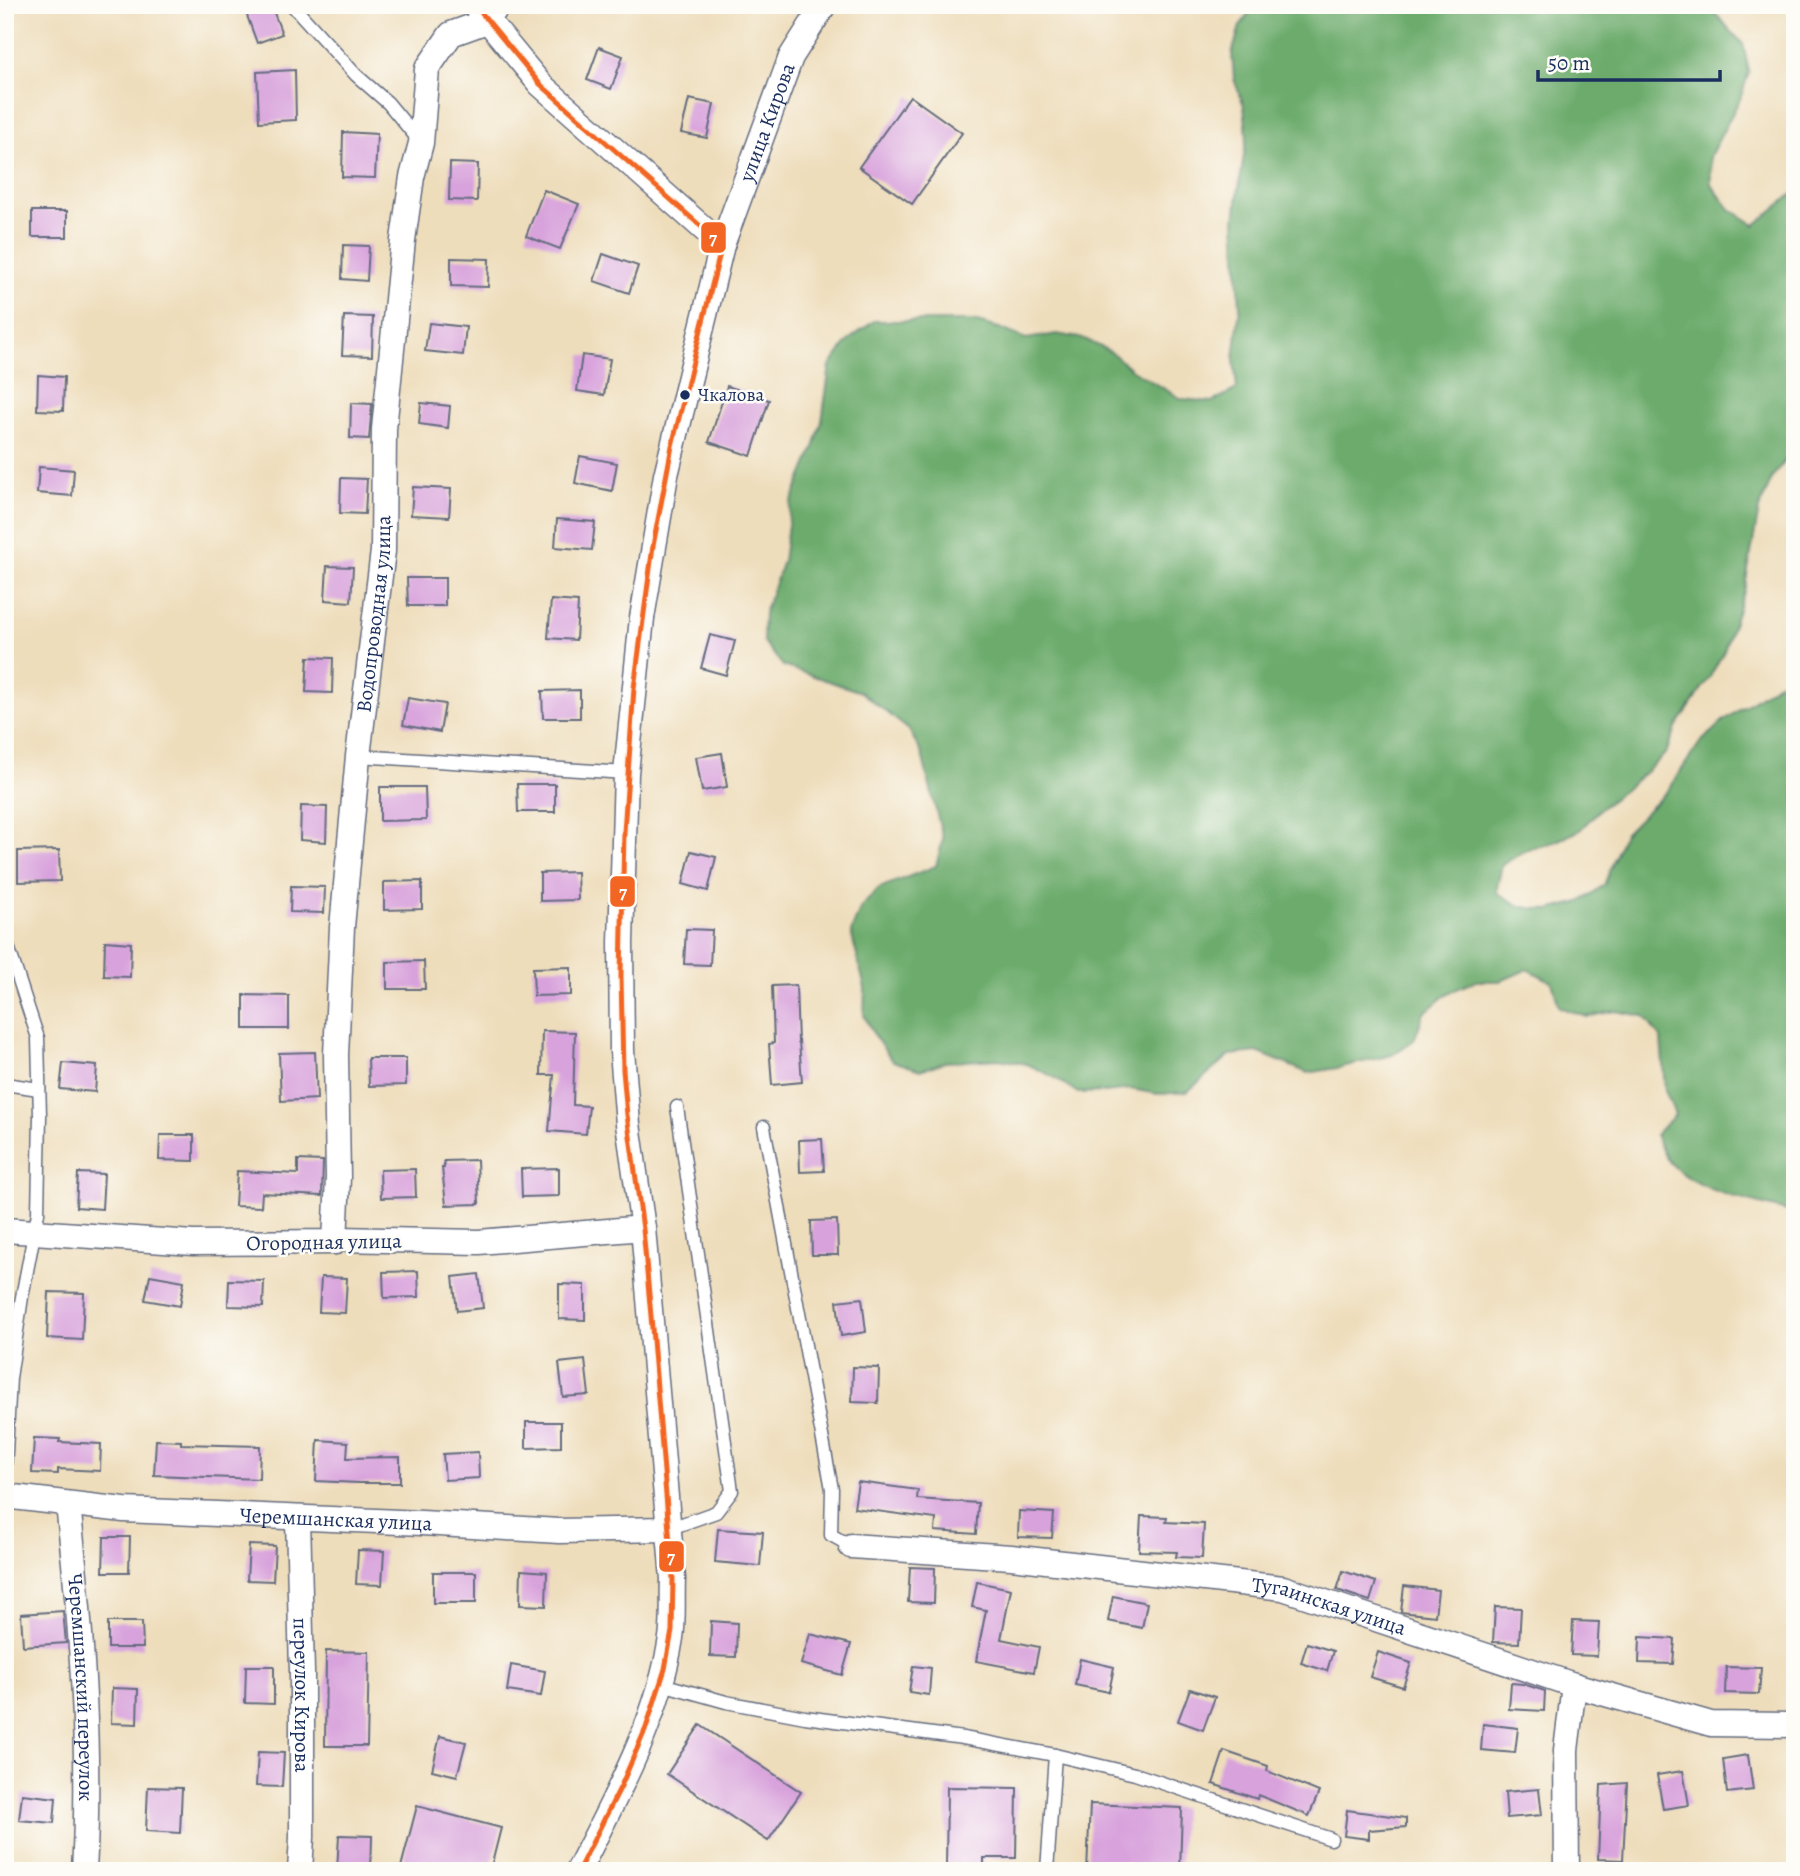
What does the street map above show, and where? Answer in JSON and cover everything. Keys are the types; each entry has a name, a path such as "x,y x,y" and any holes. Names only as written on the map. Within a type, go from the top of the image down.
{"street":[{"name":"улица Кирова","path":"578,1871 630,1768 662,1684 672,1635 673,1579 643,1228 628,1124 622,1051 621,942 626,774 642,618 666,475 722,245 792,57 824,5"},
{"name":"Водопроводная улица","path":"335,1242 338,1177 336,1055 342,927 358,755 383,551 384,429 412,177 421,143 427,69 451,34 486,10"},
{"path":"486,10 540,83 722,245"},
{"name":"Огородная улица","path":"5,1230 193,1243 335,1242 339,1239 480,1242 643,1228"},
{"name":"Черемшанская улица","path":"5,1496 124,1510 559,1531 668,1529"},
{"name":"Черемшанский переулок","path":"68,1504 85,1697 84,1871"},
{"name":"переулок Кирова","path":"298,1518 302,1672 300,1871"},
{"name":"Тугаинская улица","path":"851,1546 1011,1557 1283,1588 1574,1685 1711,1724 1795,1725"},
{"path":"1567,1871 1566,1750 1574,1685"}],"lane":[{"path":"292,5 356,75 388,103 421,143"},
{"path":"358,755 626,774"},
{"path":"5,937 38,1038 39,1089 38,1213 10,1378 5,1471"},
{"path":"5,1084 39,1089"},
{"path":"668,1529 716,1513 732,1491 677,1107"},
{"path":"764,1127 832,1489 831,1535 851,1546"},
{"path":"662,1684 726,1702 805,1717 963,1738 1055,1755 1135,1774 1331,1839"},
{"path":"1047,1871 1055,1755"}],"green space":[{"path":"1255,5 1699,5 1710,8 1743,44 1749,72 1740,99 1710,156 1711,184 1730,209 1755,225 1795,192 1795,447 1772,478 1759,509 1744,592 1724,651 1677,726 1666,753 1599,810 1579,831 1528,849 1502,865 1496,892 1522,907 1549,910 1580,902 1604,885 1624,834 1666,792 1700,743 1723,721 1795,672 1795,1213 1726,1195 1679,1171 1667,1159 1655,1135 1675,1115 1665,1090 1661,1039 1644,1016 1615,1011 1587,1017 1559,1007 1552,982 1528,969 1501,981 1475,981 1448,993 1424,1013 1414,1040 1392,1055 1308,1073 1257,1052 1230,1055 1187,1092 1158,1094 1130,1089 1078,1093 1027,1064 999,1059 945,1062 920,1070 893,1061 875,1037 864,1015 865,988 851,932 861,907 879,888 936,866 943,839 922,754 909,730 861,692 783,666 763,641 764,613 783,561 791,503 822,421 830,366 850,339 874,321 973,321 1026,339 1057,334 1085,339 1111,352 1132,370 1182,399 1212,402 1237,389 1234,359 1240,307 1235,221 1247,136 1244,106 1234,79 1232,54 1240,26"}],"building":[{"path":"271,5 282,34 257,43 245,10"},
{"path":"599,47 623,56 611,89 587,80"},
{"path":"295,70 296,120 259,122 257,72"},
{"path":"910,96 962,133 912,204 859,167"},
{"path":"689,99 714,104 707,138 681,133"},
{"path":"343,132 377,134 375,178 342,177"},
{"path":"450,163 478,164 477,201 449,200"},
{"path":"544,190 579,204 560,249 526,236"},
{"path":"32,211 67,211 67,237 32,237"},
{"path":"343,245 369,246 367,281 342,279"},
{"path":"603,254 638,266 629,293 594,281"},
{"path":"451,258 489,259 488,287 451,286"},
{"path":"344,316 373,317 372,356 342,355"},
{"path":"429,323 466,327 463,355 425,351"},
{"path":"582,355 610,359 604,395 577,391"},
{"path":"38,375 64,377 63,411 37,410"},
{"path":"727,386 769,400 751,456 709,442"},
{"path":"351,403 372,404 369,439 350,438"},
{"path":"421,403 450,406 448,428 419,424"},
{"path":"580,456 617,463 612,491 575,483"},
{"path":"39,467 74,470 72,496 37,493"},
{"path":"341,478 367,479 365,514 340,513"},
{"path":"413,487 451,489 449,517 411,515"},
{"path":"557,519 595,522 592,550 555,547"},
{"path":"327,566 353,567 351,602 325,600"},
{"path":"407,578 445,578 445,606 408,606"},
{"path":"551,600 578,602 576,640 548,638"},
{"path":"710,635 735,641 726,675 701,668"},
{"path":"308,657 333,658 332,693 306,692"},
{"path":"580,690 580,718 543,718 542,691"},
{"path":"408,698 445,704 440,732 403,725"},
{"path":"722,753 727,787 702,791 696,757"},
{"path":"517,784 555,784 555,812 518,812"},
{"path":"380,787 425,787 426,820 380,821"},
{"path":"301,806 327,807 326,842 300,840"},
{"path":"59,850 60,881 18,882 18,851"},
{"path":"691,851 716,857 708,891 683,884"},
{"path":"577,872 578,900 540,901 540,873"},
{"path":"422,881 422,909 384,910 384,882"},
{"path":"291,886 325,887 324,913 290,912"},
{"path":"686,929 712,930 710,965 684,964"},
{"path":"105,941 131,943 130,977 104,976"},
{"path":"424,961 425,989 387,989 387,962"},
{"path":"571,967 571,995 534,996 533,968"},
{"path":"796,985 802,1082 772,1085 769,1044 774,1043 772,986"},
{"path":"244,995 289,996 289,1029 244,1029"},
{"path":"542,1031 575,1032 573,1105 589,1106 586,1134 549,1131 554,1075 541,1075"},
{"path":"315,1052 317,1099 281,1101 279,1053"},
{"path":"368,1058 406,1058 406,1085 369,1086"},
{"path":"63,1063 97,1066 95,1092 60,1089"},
{"path":"160,1135 194,1135 194,1161 159,1160"},
{"path":"822,1139 824,1171 800,1172 799,1140"},
{"path":"298,1160 323,1161 322,1196 262,1193 261,1207 235,1206 237,1171 298,1174"},
{"path":"477,1160 479,1204 446,1205 442,1168 444,1161"},
{"path":"559,1168 559,1196 522,1197 521,1169"},
{"path":"415,1169 416,1197 381,1198 380,1170"},
{"path":"78,1173 104,1174 102,1209 76,1207"},
{"path":"837,1220 838,1255 812,1255 811,1221"},
{"path":"418,1271 419,1297 384,1298 383,1272"},
{"path":"479,1274 483,1308 457,1311 453,1277"},
{"path":"150,1275 184,1281 180,1306 145,1300"},
{"path":"321,1277 347,1278 345,1313 319,1312"},
{"path":"229,1280 264,1281 263,1307 228,1306"},
{"path":"559,1284 585,1285 585,1320 559,1319"},
{"path":"49,1292 84,1293 82,1340 47,1338"},
{"path":"862,1298 866,1332 841,1336 837,1301"},
{"path":"585,1360 589,1395 563,1397 559,1363"},
{"path":"853,1367 879,1368 878,1403 852,1402"},
{"path":"526,1422 561,1422 561,1447 526,1448"},
{"path":"34,1438 101,1444 100,1471 58,1469 58,1474 32,1473"},
{"path":"156,1440 181,1441 181,1444 260,1446 259,1479 154,1475"},
{"path":"318,1440 348,1442 347,1458 400,1457 400,1483 316,1481"},
{"path":"478,1452 479,1478 445,1480 443,1454"},
{"path":"858,1482 918,1490 917,1499 978,1503 976,1534 935,1531 936,1519 854,1508"},
{"path":"1019,1511 1054,1513 1052,1538 1018,1537"},
{"path":"1141,1516 1167,1517 1166,1522 1204,1524 1202,1558 1176,1557 1177,1552 1139,1551"},
{"path":"718,1529 763,1532 760,1566 715,1562"},
{"path":"104,1537 130,1537 129,1572 103,1572"},
{"path":"249,1545 275,1546 273,1581 247,1580"},
{"path":"358,1550 384,1551 382,1585 356,1584"},
{"path":"910,1567 935,1568 934,1603 908,1602"},
{"path":"521,1570 547,1572 546,1606 520,1605"},
{"path":"1343,1571 1376,1582 1370,1601 1337,1590"},
{"path":"433,1572 476,1572 476,1603 433,1603"},
{"path":"977,1582 1011,1589 1001,1639 1039,1647 1034,1672 976,1661 986,1610 972,1607"},
{"path":"1404,1586 1438,1590 1435,1616 1401,1612"},
{"path":"1113,1596 1147,1603 1142,1628 1108,1621"},
{"path":"1495,1607 1521,1608 1519,1643 1493,1642"},
{"path":"63,1611 66,1643 23,1646 21,1614"},
{"path":"711,1621 737,1623 736,1657 710,1656"},
{"path":"1573,1621 1599,1622 1597,1656 1571,1655"},
{"path":"108,1622 142,1622 143,1648 108,1648"},
{"path":"810,1634 851,1644 842,1675 801,1664"},
{"path":"1640,1637 1675,1639 1673,1664 1639,1663"},
{"path":"1307,1643 1333,1651 1327,1671 1301,1663"},
{"path":"326,1651 369,1652 367,1746 325,1746"},
{"path":"1378,1652 1411,1663 1403,1687 1370,1677"},
{"path":"1080,1659 1114,1667 1109,1692 1075,1685"},
{"path":"511,1665 545,1671 541,1696 507,1691"},
{"path":"246,1666 274,1666 274,1704 245,1703"},
{"path":"913,1666 931,1668 929,1695 909,1692"},
{"path":"1726,1667 1761,1668 1759,1694 1725,1693"},
{"path":"1511,1683 1545,1691 1544,1711 1509,1709"},
{"path":"112,1688 138,1689 137,1724 111,1723"},
{"path":"1190,1689 1215,1697 1203,1730 1178,1721"},
{"path":"1483,1724 1518,1728 1515,1753 1481,1750"},
{"path":"700,1725 801,1792 768,1841 667,1774"},
{"path":"440,1736 466,1742 457,1776 432,1770"},
{"path":"1224,1751 1268,1766 1267,1771 1319,1792 1309,1816 1258,1795 1257,1799 1213,1784"},
{"path":"258,1752 284,1753 282,1787 256,1786"},
{"path":"1748,1755 1753,1790 1727,1793 1723,1759"},
{"path":"1683,1771 1689,1805 1663,1809 1657,1775"},
{"path":"1627,1783 1623,1860 1598,1859 1601,1785"},
{"path":"148,1787 182,1788 180,1833 146,1831"},
{"path":"947,1787 1017,1788 1016,1858 984,1858 984,1871 946,1871"},
{"path":"1539,1789 1542,1815 1507,1818 1505,1792"},
{"path":"22,1794 56,1798 54,1823 19,1820"},
{"path":"1090,1804 1182,1808 1180,1871 1087,1871"},
{"path":"417,1806 501,1828 490,1871 400,1871"},
{"path":"1347,1810 1406,1818 1406,1827 1369,1830 1369,1839 1344,1836"},
{"path":"339,1835 372,1836 371,1871 337,1871"}],"transit line":[{"name":"7","path":"475,5 540,84 722,245 672,446 653,546 634,688 624,832 621,975 623,1070 651,1316 673,1579 672,1631 665,1669 646,1728 621,1786 578,1871"}],"place":[{"name":"Чкалова","path":"685,395"}]}
